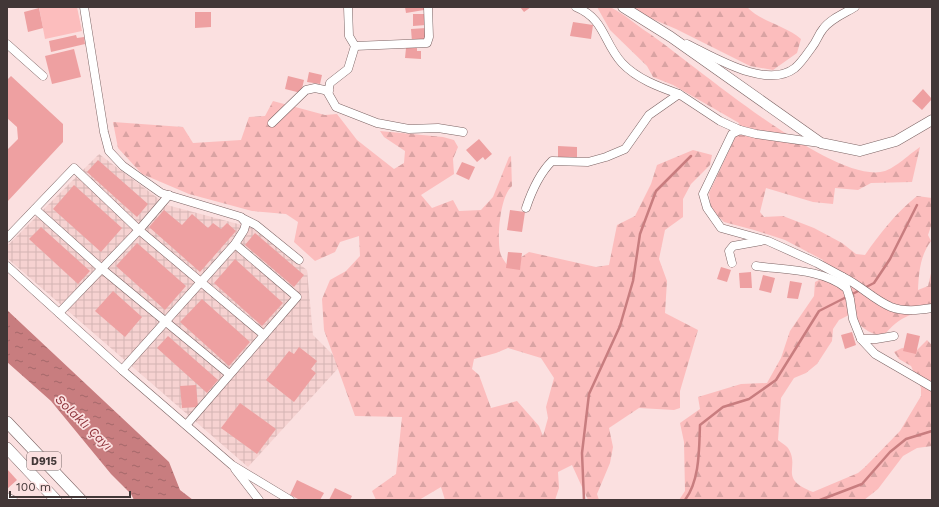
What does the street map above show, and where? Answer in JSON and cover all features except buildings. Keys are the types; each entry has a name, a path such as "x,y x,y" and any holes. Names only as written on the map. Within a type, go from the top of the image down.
{"highway":[{"name":"D915","path":"7,422 81,500"},
{"name":"D915","path":"7,448 56,500"}],"main road":[{"path":"623,7 671,38 821,143 860,151 896,141 932,120"}],"street":[{"path":"84,7 104,132 109,151 123,166 161,193 241,217 256,225 299,260"},
{"path":"348,7 349,36 355,46 348,69 330,84 330,100 336,107 378,123 409,129 438,128 463,132"},
{"path":"355,46 427,43 429,36 428,7"},
{"path":"576,7 594,17 621,62 634,74 679,94 720,121 740,130 756,134 821,143"},
{"path":"671,38 742,69 764,76 780,76 795,68 818,40 823,29 838,16 855,7"},
{"path":"7,44 43,76"},
{"path":"272,123 306,90 315,88 329,91"},
{"path":"526,208 532,190 544,169 552,161 588,162 606,157 625,149 649,115 679,94"},
{"path":"740,130 732,134 703,194 707,208 721,228 768,241 817,263 858,284 891,307 916,310 932,308"},
{"path":"7,238 74,168 139,230 200,283 264,335"},
{"path":"59,313 139,230 169,195"},
{"path":"35,209 102,269 229,374"},
{"path":"122,370 164,321 235,244 244,230 246,223 241,217"},
{"path":"732,263 729,251 733,246 768,241"},
{"path":"187,424 297,297 235,244"},
{"path":"7,266 122,370 187,424 232,465 259,500"},
{"path":"756,266 816,274 840,283 847,289"},
{"path":"843,277 853,319 861,340 875,354 932,387"},
{"path":"861,340 876,340 894,336"},
{"path":"232,465 290,500"},
{"path":"7,497 13,500"}],"shaded area":[{"path":"99,154 167,205 253,228 307,270 313,335 342,364 248,467 7,258 7,246"}],"green space":[{"path":"39,7 77,7 82,31 45,39"},
{"path":"597,7 610,7 621,13 764,119 799,142 833,160 862,171 885,171 898,164 920,147 912,182 871,183 858,190 835,188 833,204 813,202 766,188 760,212 764,217 783,216 814,228 842,243 856,254 865,255 876,239 902,209 917,196 932,198 932,223 928,235 931,241 922,258 918,290 928,286 932,269 932,309 905,317 884,335 869,332 849,315 839,320 833,329 832,341 817,364 806,373 794,378 781,398 778,440 787,447 791,455 792,472 796,482 802,487 813,492 858,473 900,431 921,396 921,388 911,366 899,359 894,352 902,348 917,350 927,340 932,345 932,446 917,448 903,456 878,489 864,500 679,500 685,491 684,442 680,423 700,409 698,397 741,384 767,383 781,358 790,331 814,296 815,282 827,276 823,260 785,240 724,222 711,209 709,193 734,140 739,123 673,85 653,77 647,66 610,30"},
{"path":"631,7 747,7 759,16 788,30 801,39 797,53 773,70 750,66 676,29 636,12"},
{"path":"273,101 325,115 337,114 357,140 394,169 404,163 405,151 384,137 380,131 443,137 454,140 458,147 453,159 454,174 421,195 432,208 453,200 459,211 481,210 493,197 509,157 511,156 512,186 508,191 502,207 499,227 499,245 501,254 508,266 529,252 596,267 609,265 617,225 635,216 651,184 657,165 693,150 712,155 710,165 691,184 683,199 683,217 665,230 659,259 667,281 665,313 698,330 680,391 680,408 674,410 639,408 609,428 613,447 610,463 597,494 599,500 588,500 572,465 558,472 559,488 555,500 445,500 441,487 419,500 376,500 372,491 396,474 402,417 355,416 324,330 322,299 330,280 346,271 360,256 359,236 340,242 335,252 315,261 294,242 298,222 286,214 252,211 189,194 142,174 118,148 113,122 183,127 193,143 241,140 249,117 265,116","holes":["508,348 541,358 554,378 546,407 548,418 543,436 539,426 517,401 491,408 479,375 472,369 474,359"]}],"water":[{"name":"Solaklı Çayı","path":"7,310 169,462 180,490 193,500 134,500 131,494 111,474 51,401 7,362"}],"waterway":[{"path":"584,500 582,453 589,394 620,326 633,281 640,234 656,191 691,156"},
{"path":"685,500 694,483 696,474 699,454 700,425 723,407 749,399 776,380 819,311 874,283 890,259 917,205"},
{"path":"820,500 862,484 890,452 906,439 932,431"}]}
